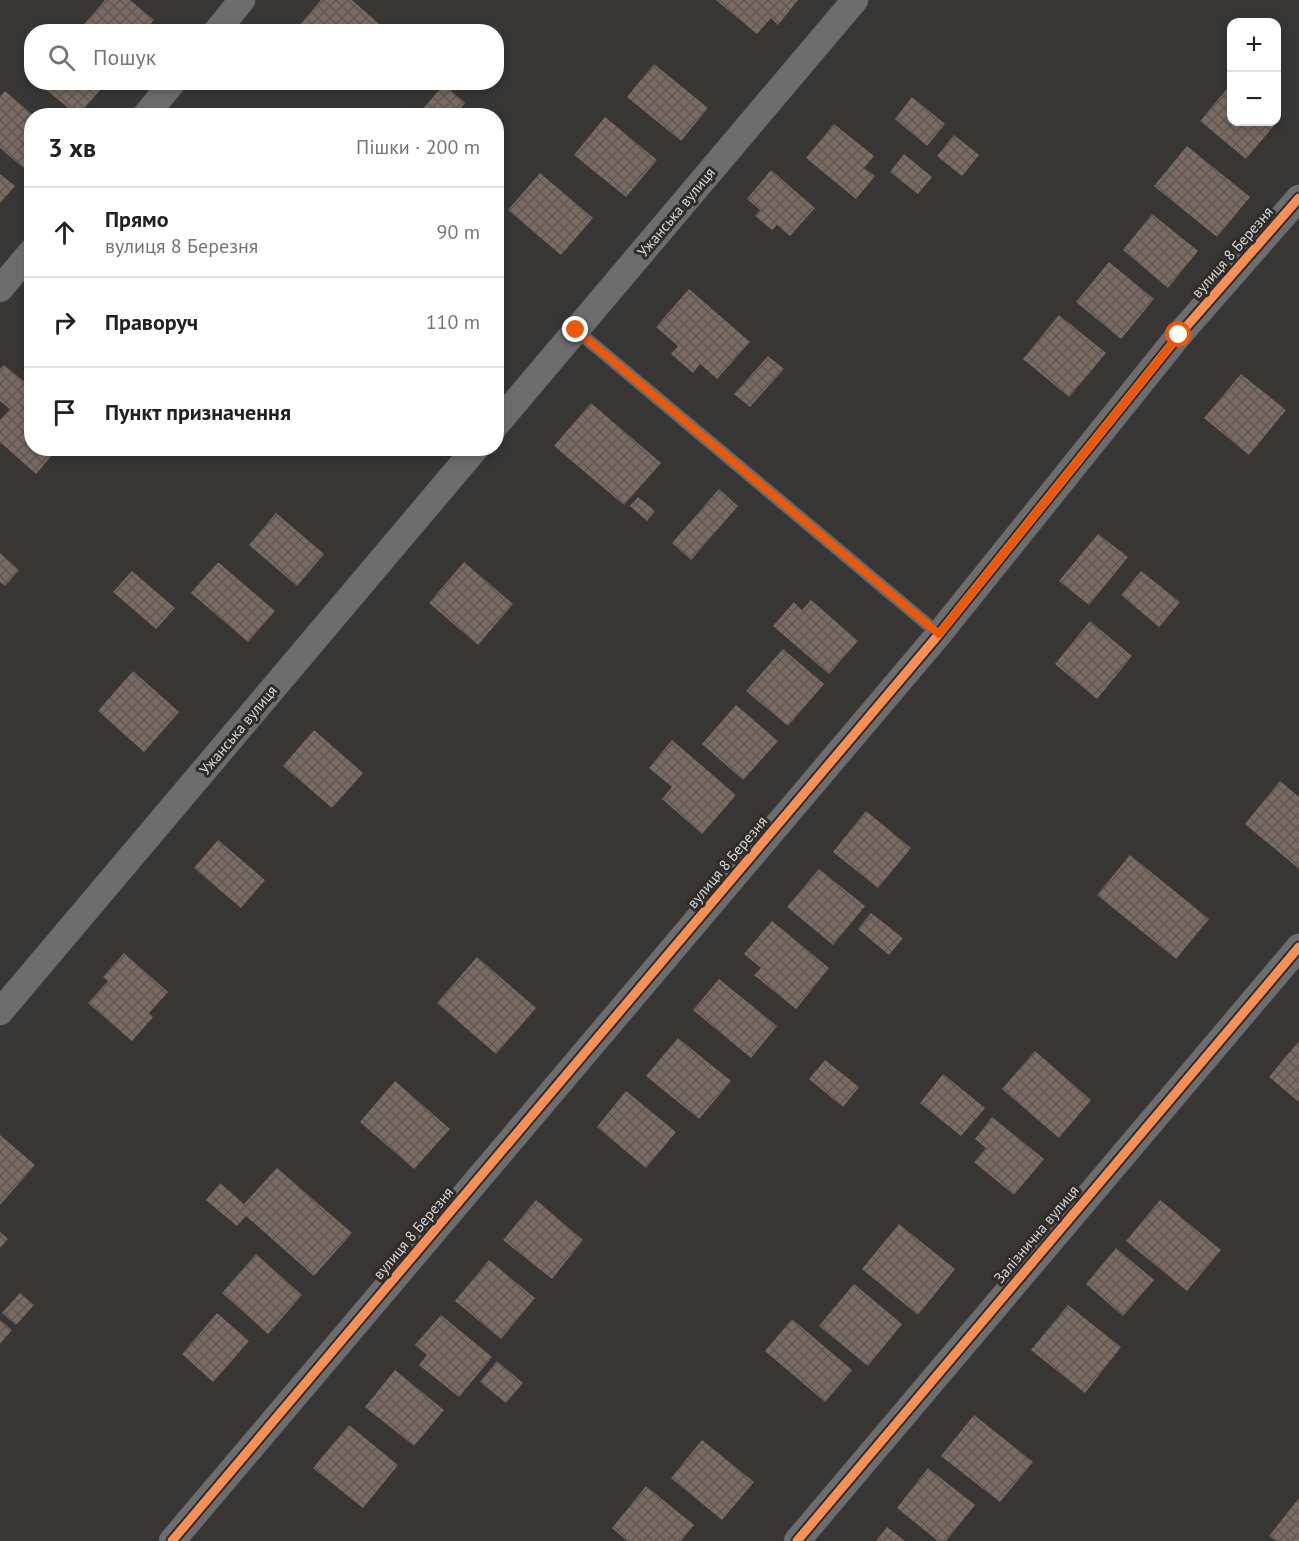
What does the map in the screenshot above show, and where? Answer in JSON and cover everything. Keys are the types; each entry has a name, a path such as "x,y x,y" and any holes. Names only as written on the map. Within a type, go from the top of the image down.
{"street":[{"path":"222,24 242,0"},
{"name":"Ужанська вулиця","path":"504,416 855,0"},
{"path":"152,108 166,90"},
{"name":"вулиця 8 Березня","path":"172,1541 939,634 1179,335 1299,198"},
{"path":"0,289 24,260"},
{"name":"Ужанська вулиця","path":"0,1012 469,456"},
{"name":"Залізнична вулиця","path":"797,1541 1299,947"}],"lane":[{"path":"576,330 939,634"}],"building":[{"path":"105,0 130,0 154,20 151,24 84,24"},
{"path":"321,0 352,0 379,24 300,24"},
{"path":"716,0 798,0 778,25 771,18 757,34"},
{"path":"654,64 708,108 681,141 627,97"},
{"path":"1227,89 1227,126 1274,126 1246,159 1200,121"},
{"path":"47,90 100,90 85,108 68,108"},
{"path":"439,90 451,90 465,103 461,108 424,108"},
{"path":"5,91 25,108 24,168 0,148 0,96"},
{"path":"912,97 945,124 927,146 895,119"},
{"path":"605,117 657,160 626,197 574,155"},
{"path":"834,124 874,156 864,168 875,176 856,199 806,158"},
{"path":"954,135 979,155 962,176 937,156"},
{"path":"1187,146 1250,197 1217,237 1154,186"},
{"path":"904,154 932,177 918,194 890,172"},
{"path":"771,170 815,208 790,236 777,225 772,230 755,216 760,210 747,199"},
{"path":"540,173 593,218 561,255 508,210"},
{"path":"0,174 15,186 0,203"},
{"path":"1152,214 1198,251 1168,288 1123,250"},
{"path":"1109,262 1154,299 1121,339 1076,302"},
{"path":"689,289 750,342 717,379 700,364 693,373 671,354 678,346 656,327"},
{"path":"1059,315 1106,353 1069,397 1023,359"},
{"path":"768,356 784,369 750,407 734,394"},
{"path":"4,365 24,381 24,456 51,456 36,474 0,442 0,420 10,409 0,401 0,369"},
{"path":"1241,374 1286,410 1249,455 1204,418"},
{"path":"591,403 661,463 624,505 554,446"},
{"path":"719,489 738,506 691,560 672,543"},
{"path":"638,497 655,511 647,521 630,506"},
{"path":"276,513 324,554 297,586 249,545"},
{"path":"1098,534 1128,557 1089,605 1059,581"},
{"path":"0,553 19,570 5,586 0,582"},
{"path":"218,562 275,611 248,642 191,593"},
{"path":"464,562 513,604 478,645 429,603"},
{"path":"132,571 175,608 156,629 113,592"},
{"path":"1141,571 1180,602 1159,627 1121,595"},
{"path":"811,600 858,641 829,674 773,626 794,602 802,610"},
{"path":"1090,621 1132,656 1097,699 1055,664"},
{"path":"783,649 824,684 788,726 746,691"},
{"path":"133,671 179,712 144,752 98,711"},
{"path":"736,705 778,741 743,780 702,744"},
{"path":"314,730 363,773 332,808 283,766"},
{"path":"672,740 736,795 702,834 662,799 672,787 649,768"},
{"path":"1280,781 1299,797 1299,869 1245,824"},
{"path":"866,811 911,848 878,888 833,852"},
{"path":"218,840 265,880 241,908 194,868"},
{"path":"1130,855 1209,919 1176,959 1097,895"},
{"path":"819,869 865,906 833,945 787,907"},
{"path":"871,913 903,938 889,955 858,929"},
{"path":"772,921 829,968 796,1009 754,975 761,968 744,954"},
{"path":"124,953 168,992 149,1013 153,1017 132,1041 88,1003 108,981 103,977"},
{"path":"477,957 536,1008 496,1054 437,1003"},
{"path":"719,979 777,1026 751,1058 693,1010"},
{"path":"678,1038 731,1081 699,1119 646,1076"},
{"path":"1299,1041 1299,1102 1269,1077"},
{"path":"1035,1051 1091,1100 1059,1138 1002,1089"},
{"path":"825,1060 859,1087 843,1107 809,1079"},
{"path":"943,1074 985,1108 961,1136 920,1103"},
{"path":"395,1081 450,1129 414,1169 360,1122"},
{"path":"626,1091 676,1132 646,1168 597,1127"},
{"path":"992,1117 1044,1159 1014,1195 974,1162 986,1148 975,1139"},
{"path":"0,1135 35,1165 0,1205"},
{"path":"277,1168 352,1233 314,1276 246,1216 237,1226 206,1200 220,1183 244,1204"},
{"path":"536,1200 583,1240 552,1279 503,1240"},
{"path":"1160,1200 1221,1250 1187,1291 1126,1241"},
{"path":"899,1224 955,1269 918,1315 862,1269"},
{"path":"0,1232 8,1239 0,1248"},
{"path":"1116,1248 1154,1280 1123,1316 1086,1284"},
{"path":"256,1254 302,1295 268,1334 222,1293"},
{"path":"489,1260 535,1298 501,1339 455,1301"},
{"path":"854,1284 902,1324 868,1366 819,1326"},
{"path":"20,1293 34,1305 16,1325 2,1313"},
{"path":"1068,1305 1121,1347 1085,1393 1031,1350"},
{"path":"217,1313 249,1341 213,1382 182,1354"},
{"path":"441,1315 492,1357 459,1397 419,1365 427,1355 415,1345"},
{"path":"792,1319 852,1370 825,1402 765,1351"},
{"path":"0,1320 12,1330 0,1344"},
{"path":"497,1361 523,1383 506,1403 480,1382"},
{"path":"395,1370 444,1410 414,1446 365,1407"},
{"path":"974,1415 1033,1462 1000,1502 941,1456"},
{"path":"349,1425 398,1465 363,1508 313,1468"},
{"path":"702,1440 754,1482 722,1520 671,1478"},
{"path":"928,1468 975,1505 946,1541 938,1541 897,1508"},
{"path":"646,1486 694,1525 681,1541 627,1541 612,1528"},
{"path":"1299,1498 1299,1541 1276,1541 1269,1536"},
{"path":"887,1527 905,1541 876,1541"}],"cycle path":[{"path":"172,1541 939,634 1179,335 1299,198"},
{"path":"797,1541 1299,947"}],"route":[{"path":"576,330 939,634 1179,335"}]}
